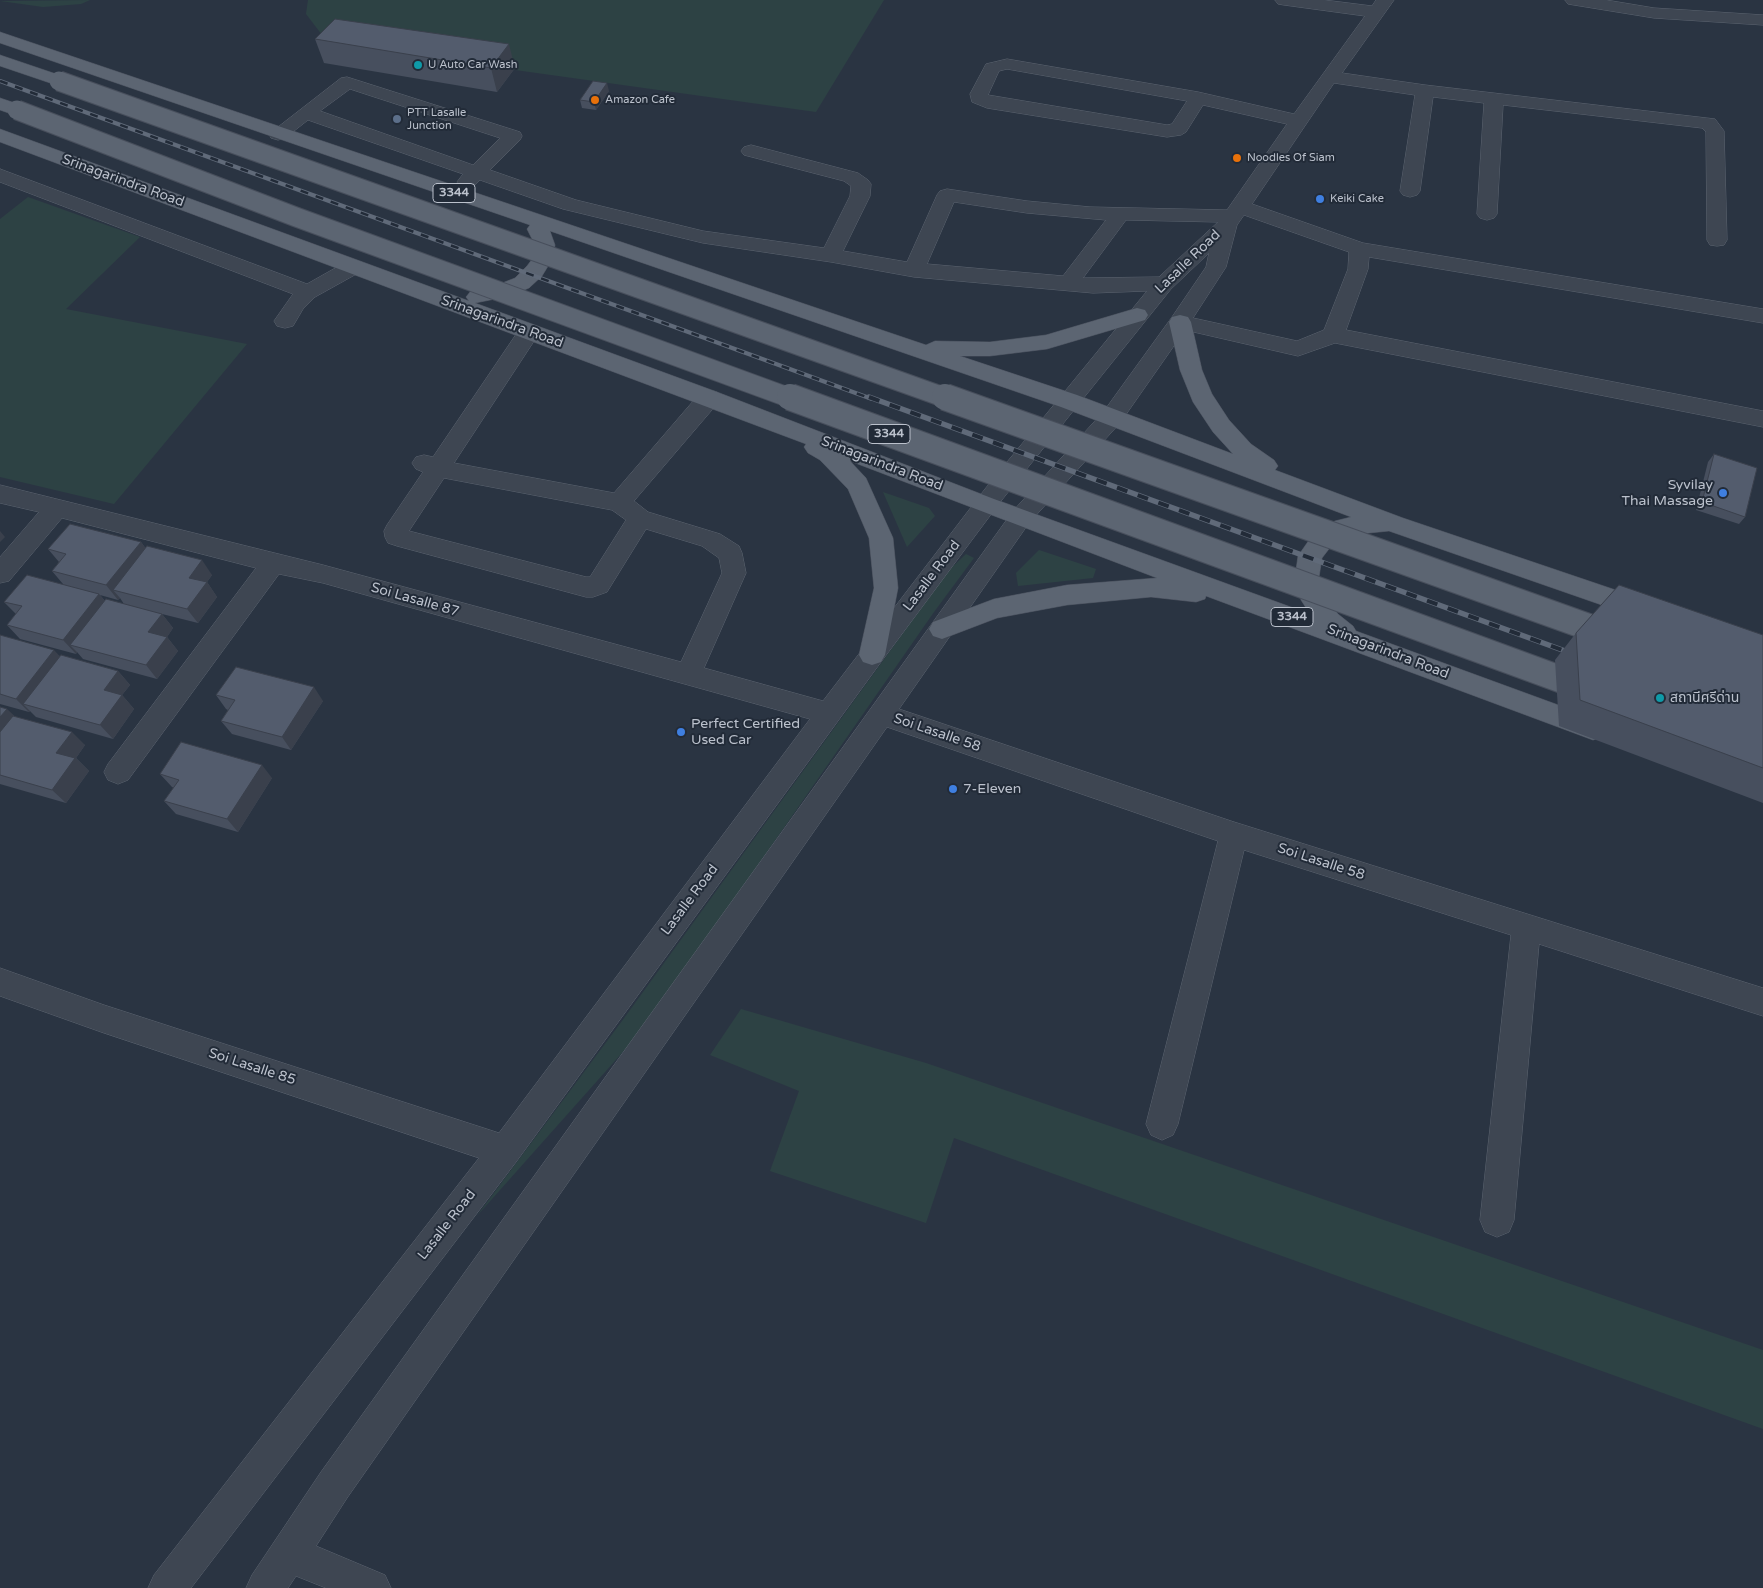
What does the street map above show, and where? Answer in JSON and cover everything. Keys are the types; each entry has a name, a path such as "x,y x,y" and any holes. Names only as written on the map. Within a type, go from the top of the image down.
{"main road":[{"name":"3344","path":"0,37 278,134 1069,401 1395,524 1662,616"},
{"name":"3344","path":"0,60 1641,646"},
{"name":"Srinagarindra Road","path":"9,107 296,217 1614,698"},
{"name":"Srinagarindra Road","path":"0,135 1617,738"},
{"path":"438,298 460,299 503,291 522,283 535,271 543,258 546,245 540,233 524,216"},
{"path":"908,348 990,349 1047,342 1137,315"},
{"path":"1180,322 1191,370 1200,396 1221,426 1243,450 1291,484"},
{"path":"766,420 828,454 858,484 881,538 886,588 872,654"},
{"path":"1353,640 1329,621 1313,600 1306,577 1310,556 1323,539 1343,526 1367,523 1395,524"},
{"path":"942,629 994,609 1067,595 1151,587 1242,598"}],"street":[{"path":"1284,0 1381,6"},
{"path":"1574,0 1654,13 1763,20"},
{"name":"Lasalle Road","path":"167,1588 505,1151 872,654 986,504 1137,315 1164,284 1233,216 1329,77 1381,6"},
{"path":"1198,98 1179,128 1174,131 1167,131 988,102 980,98 979,94 992,68 1007,64 1198,98 1298,121"},
{"path":"1329,77 1425,91 1708,123 1715,131 1718,240"},
{"path":"278,134 348,82 513,136 478,172 454,193"},
{"path":"1410,191 1425,91"},
{"path":"1487,214 1494,99"},
{"path":"306,113 570,205 703,237 831,255 914,270 1094,286 1164,284"},
{"path":"750,151 851,176 861,184 860,196 831,255"},
{"path":"0,175 308,292"},
{"path":"914,270 927,236 947,195 1072,211 1233,216 1360,249 1763,316"},
{"path":"524,216 552,198"},
{"path":"1068,284 1121,213"},
{"name":"Lasalle Road","path":"265,1588 334,1485 1021,517 1112,417 1180,322 1216,267 1233,216"},
{"path":"1333,335 1358,269 1360,249"},
{"path":"285,321 296,304 308,292 353,267"},
{"path":"1180,322 1298,349 1333,335 1763,419"},
{"path":"529,332 430,466 396,531 399,538 586,587 593,587 598,585 640,518"},
{"path":"619,503 709,398"},
{"path":"430,466 619,503 640,518 711,540 730,553 734,573 688,675"},
{"name":"Soi Lasalle 87","path":"0,494 323,574 829,713"},
{"path":"0,574 56,508"},
{"path":"118,772 273,563"},
{"name":"Soi Lasalle 58","path":"882,714 1234,834 1763,1002"},
{"path":"1162,1124 1234,834"},
{"path":"1497,1220 1526,928"},
{"name":"Soi Lasalle 85","path":"0,982 104,1019 505,1151"},
{"path":"289,1554 372,1588"}],"green space":[{"path":"90,0 81,4 43,7 0,1"},
{"path":"308,0 884,0 816,112 329,44 306,14"},
{"path":"28,197 140,237 66,309 247,344 114,504 0,477 0,219"},
{"path":"883,492 929,508 935,516 907,547"},
{"path":"1039,550 1096,569 1093,578 1018,586 1016,573"},
{"path":"966,554 974,558 934,612 646,1026 476,1217 622,1021 948,571"},
{"path":"741,1009 926,1063 1763,1350 1763,1429 954,1138 926,1223 770,1171 799,1091 710,1055"}],"building":[{"path":"335,19 509,44 491,68 315,39"},
{"path":"593,81 607,83 594,102 580,100"},
{"name":"Syvilay Thai Massage","path":"1714,454 1757,468 1745,517 1702,502"},
{"path":"70,524 141,542 106,585 52,571 66,554 48,549"},
{"path":"147,546 202,560 189,578 207,582 187,609 113,590"},
{"path":"27,575 99,594 63,640 7,625 22,606 4,602"},
{"name":"สถานีศรีด่าน","path":"1619,585 1763,635 1763,768 1580,700 1576,633"},
{"path":"106,599 162,614 148,632 167,637 146,665 70,645"},
{"path":"0,635 54,650 16,699 0,694"},
{"path":"61,655 118,671 104,690 122,695 100,725 23,704"},
{"path":"236,667 314,687 282,737 221,721 235,700 216,695"},
{"path":"0,707 7,709 0,717"},
{"path":"13,716 72,732 56,753 75,758 52,790 0,775 0,732"},
{"path":"181,742 262,765 227,819 164,801 179,780 160,774"}],"railway":[{"path":"0,81 872,399"},
{"path":"869,397 1576,655"}],"place":[{"name":"U Auto Car Wash","path":"418,65"},
{"name":"Amazon Cafe","path":"595,100"},
{"name":"PTT Lasalle Junction","path":"397,119"},
{"name":"Noodles Of Siam","path":"1237,158"},
{"name":"Keiki Cake","path":"1320,199"},
{"name":"Syvilay Thai Massage","path":"1723,493"},
{"name":"สถานีศรีด่าน","path":"1660,698"},
{"name":"Perfect Certified Used Car","path":"681,732"},
{"name":"7-Eleven","path":"953,789"}]}
